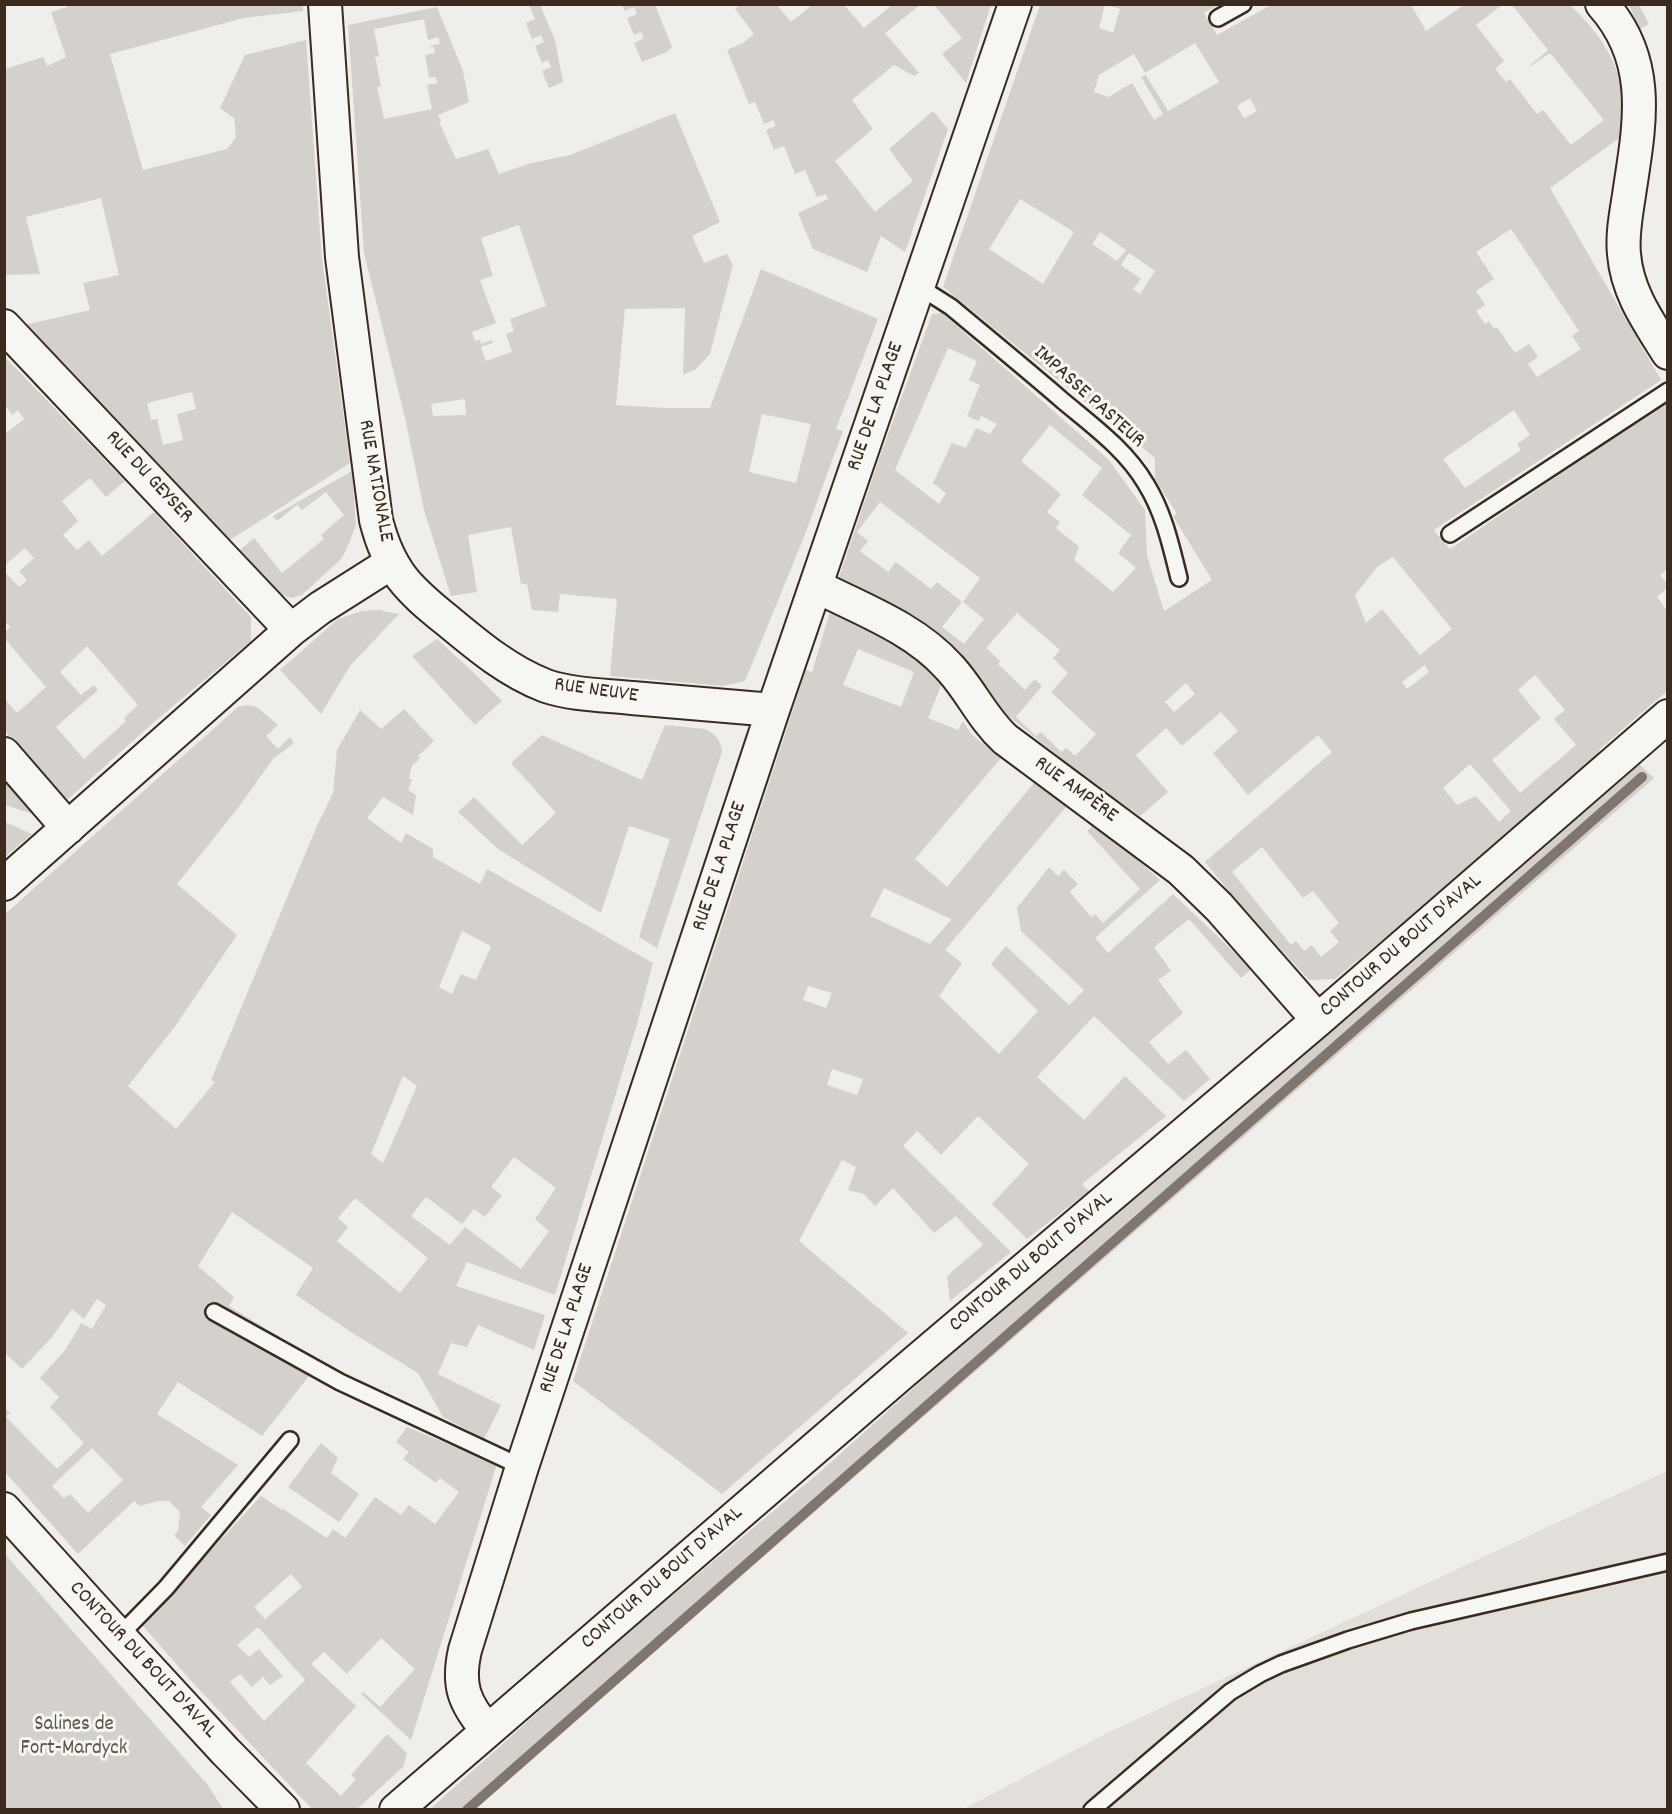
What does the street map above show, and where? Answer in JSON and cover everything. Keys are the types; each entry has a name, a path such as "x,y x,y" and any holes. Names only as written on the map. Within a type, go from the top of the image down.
{"street":[{"name":"RUE DE LA PLAGE","path":"487,1730 469,1707 463,1692 462,1663 522,1467 773,710 1015,4"},
{"path":"1602,4 1631,52 1636,68 1640,104 1638,137 1623,233 1626,268 1634,296 1668,353"},
{"name":"RUE NATIONALE","path":"4,884 291,630 320,608 391,563 376,520 345,284 331,106 328,5"},
{"name":"RUE DU GEYSER","path":"4,326 291,630"},
{"name":"RUE NEUVE","path":"391,563 414,593 477,645 514,670 547,686 582,694 773,710"},
{"name":"RUE AMPÈRE","path":"816,586 900,628 935,653 949,666 992,727 1181,870 1227,916 1318,1020"},
{"name":"CONTOUR DU BOUT D'AVAL","path":"396,1809 901,1374 1318,1020 1668,716"},
{"path":"4,754 68,828"},
{"name":"CONTOUR DU BOUT D'AVAL","path":"4,1509 225,1751 283,1809"}],"lane":[{"path":"1218,18 1243,4"},
{"name":"IMPASSE PASTEUR","path":"917,288 951,307 1090,423 1130,461 1146,484 1159,509 1179,578"},
{"path":"1450,534 1668,391"},
{"path":"214,1312 340,1382 522,1467"},
{"path":"119,1636 166,1588 290,1440"},
{"path":"1092,1809 1230,1692 1260,1674 1348,1640 1411,1622 1668,1562"}],"shaded area":[{"path":"1667,1471 1667,1809 962,1810 1105,1734"}],"green space":[{"path":"66,5 303,5 303,11 244,18 110,54 143,170 227,149 236,137 234,118 220,108 245,55 306,40 322,259 350,463 230,540 25,325 90,310 83,283 119,275 101,198 26,217 40,274 5,275 5,69 43,57 47,66 66,57 51,12 67,7","holes":["192,392 196,409 177,414 183,440 163,445 157,419 151,420 147,403"]},
{"path":"529,5 540,5 555,40 563,82 549,88 542,71 551,67 548,60 542,63 535,46 544,42 541,35 532,39 526,23 535,19"},
{"path":"622,5 655,5 672,47 667,52 642,62 634,43 644,38 641,32 634,35 627,18 637,14 634,7 625,11"},
{"path":"740,5 777,5 791,22 812,5 844,5 864,28 892,5 920,5 885,33 919,73 914,76 894,65 852,100 873,129 835,161 875,212 913,181 889,149 933,111 948,129 905,252 881,236 867,272 813,249 798,213 828,199 826,194 817,197 805,170 795,174 784,146 774,150 766,130 775,126 774,120 764,124 755,102 749,104 727,50 743,43 754,34 735,9"},
{"path":"934,5 991,5 966,83 942,54 962,38"},
{"path":"1040,5 1105,5 1099,28 1113,33 1120,9 1107,5 1218,5 1204,13 1217,35 1271,5 1411,5 1426,31 1464,5 1502,5 1476,25 1504,61 1495,69 1506,82 1510,79 1537,114 1543,110 1571,145 1604,120 1550,53 1525,70 1548,50 1512,5 1570,5 1598,36 1617,70 1623,98 1622,136 1550,188 1661,380 1434,530 1450,549 1666,402 1668,568 1660,575 1667,584 1667,588 1657,597 1667,611 1667,691 1599,750 1601,753 1335,979 1309,980 1240,905 1205,862 1332,752 1318,735 1248,795 1213,753 1238,731 1221,712 1182,746 1166,728 1136,755 1168,792 1140,816 1081,774 1007,715 957,653 839,577 932,314 942,313 1109,460 1145,510 1147,556 1164,611 1212,580 1173,516 1177,514 1155,479 1155,458 943,287","holes":["1195,43 1219,82 1168,111 1146,75 1141,77 1163,114 1154,120 1132,83 1108,97 1094,92 1099,75 1134,54 1145,73","1250,98 1257,111 1244,118 1237,106","1020,199 1074,232 1043,284 989,249","1511,229 1579,331 1572,336 1581,349 1537,377 1528,364 1538,357 1529,344 1515,353 1497,327 1494,329 1489,321 1485,324 1476,311 1485,305 1476,291 1494,279 1476,252","1100,232 1126,250 1117,261 1092,244","1129,253 1155,271 1140,294 1133,289 1141,279 1121,265","948,348 977,361 969,380 980,385 967,416 979,421 981,416 997,424 990,434 976,428 966,448 952,443 933,483 946,493 939,504 895,470","1514,410 1530,435 1517,444 1521,450 1465,488 1443,459","1050,425 1102,468 1082,495 1131,535 1118,553 1136,568 1113,592 1074,560 1079,547 1056,528 1060,522 1047,512 1061,494 1021,461","880,502 980,578 963,602 984,619 964,644 942,627 962,602 937,582 931,589 896,562 888,572 860,551 868,541 857,532","1393,557 1452,629 1420,655 1382,609 1366,623 1355,595 1378,566","1017,613 1060,650 1053,658 1068,673 1051,692 1096,734 1075,756 1066,748 1061,752 1041,732 1036,736 1016,717 1042,686 1035,679 1025,690 998,664 1000,661 986,648","1425,665 1429,672 1407,689 1402,682","1535,675 1565,710 1554,719 1576,745 1520,793 1492,760 1541,718 1518,690","1186,683 1195,694 1174,712 1165,702","1470,764 1511,811 1499,822 1476,796 1457,805 1443,788","1262,847 1303,898 1313,891 1339,923 1330,931 1339,942 1321,957 1312,945 1304,951 1296,941 1291,945 1232,872"]},
{"path":"1629,5 1639,5 1649,24 1640,29"},
{"path":"437,7 463,71 469,102 438,115 441,121 439,122 456,159 488,149 499,174 528,164 570,155 675,113 720,222 692,236 704,263 727,254 733,265 710,354 696,369 683,375 685,308 625,309 616,405 710,408 761,269 878,319 836,429 843,431 804,537 745,681 722,686 610,676 617,599 560,594 558,612 532,610 527,584 521,584 511,527 468,535 477,592 451,596 424,510 405,418 364,253 348,25","holes":["424,19 428,40 438,37 440,44 430,46 434,47 435,53 425,55 429,78 436,77 437,83 427,85 432,109 384,119 377,87 381,86 375,57 379,56 374,29","519,225 546,306 510,319 514,331 506,334 512,352 486,361 481,347 493,343 492,340 481,344 480,340 475,341 472,332 496,323 480,280 493,276 481,238","465,399 466,415 433,416 431,404","762,414 811,424 796,483 749,472"]},
{"path":"5,357 125,481 106,497 90,478 62,501 78,521 63,535 77,550 89,540 102,556 154,512 251,617 251,641 153,723 66,801 5,731 5,699 17,713 46,687 5,639 5,632 10,627 5,621 4,571 19,587 27,580 19,571 34,558 25,548 5,565 5,434 24,419 18,410 12,415 5,405","holes":["87,646 138,705 124,718 126,721 84,759 56,727 98,690 94,685 81,695 60,672"]},
{"path":"352,471 356,524 342,558 302,595 291,598 282,595 240,550 254,538 282,573 324,539 321,535 344,515 326,492 302,510 297,505 277,521 273,516"},
{"path":"831,608 945,676 928,718 958,730 963,721 971,734 1001,758 915,859 947,887 1034,783 1053,797 1060,791 1071,801 945,950 962,963 939,996 999,1054 1038,1011 991,964 1006,946 1069,1005 1084,990 1021,931 1017,908 1049,867 1058,876 1064,870 1078,884 1070,892 1091,917 1095,914 1103,923 1140,889 1087,831 1096,823 1160,880 1095,938 1108,953 1173,894 1252,969 1241,978 1189,919 1154,947 1171,971 1158,980 1183,1013 1149,1042 1168,1064 1186,1050 1210,1079 1184,1101 1094,1016 1037,1077 1084,1120 1125,1076 1166,1116 1082,1184 1089,1191 1027,1239 992,1204 1029,1164 978,1116 941,1155 917,1131 903,1146 1011,1252 950,1301 947,1276 983,1245 956,1216 934,1233 893,1188 875,1206 864,1194 848,1190 856,1167 842,1160 799,1241 908,1333 722,1494 573,1381 806,670 812,672","holes":["858,649 914,672 901,707 843,685","884,888 951,920 930,944 870,916","808,986 832,993 826,1008 803,1000","832,1069 863,1079 857,1095 827,1085"]},
{"path":"379,610 399,614 350,666 321,714 280,670 338,619 362,611"},
{"path":"437,639 502,701 475,725 412,656"},
{"path":"247,705 257,707 278,725 266,736 278,749 290,737 294,743 273,759 238,808 177,884 237,935 176,1025 128,1086 176,1129 215,1082 211,1080 316,828 333,793 337,750 360,710 381,729 404,709 434,741 418,756 420,758 412,766 409,778 412,780 408,790 416,795 413,815 383,797 367,818 401,843 406,833 433,849 433,857 480,884 487,869 653,963 637,1024 555,1295 467,1262 456,1286 545,1315 534,1350 478,1325 467,1347 451,1343 438,1374 501,1405 484,1439 443,1417 418,1373 296,1295 313,1268 232,1212 198,1266 234,1297 229,1306 320,1362 262,1436 178,1382 157,1414 238,1465 201,1507 211,1515 185,1546 174,1535 178,1531 180,1512 169,1501 158,1501 140,1506 134,1501 78,1554 5,1472 5,1408 10,1413 6,1417 57,1469 84,1443 50,1407 59,1397 40,1378 66,1349 81,1323 92,1329 106,1305 97,1299 84,1319 72,1309 52,1337 22,1369 5,1353 4,915 238,707","holes":["462,931 491,946 476,980 461,974 452,994 439,987","403,1076 417,1086 383,1163 371,1154","514,1157 556,1188 535,1219 549,1231 521,1269 465,1227 450,1245 411,1216 426,1197 462,1224 474,1209 485,1217 502,1195 491,1187","355,1198 428,1258 400,1293 337,1241 348,1227 338,1218","92,1448 123,1480 88,1513 70,1494 64,1498 52,1486"]},
{"path":"665,725 705,729 717,738 722,752 657,948 639,937 670,839 629,826 601,913 498,849 458,812 474,797 522,845 556,813 511,763 542,735 642,780"},
{"path":"1638,763 1654,778 475,1809 429,1810 597,1659 820,1472 1075,1243"},
{"path":"5,781 33,814 5,805"},
{"path":"4,822 32,834 5,857"},
{"path":"407,1427 497,1464 411,1740 361,1694 363,1692 380,1707 415,1669 381,1638 347,1674 324,1652 311,1664 356,1706 306,1763 341,1796 356,1779 351,1775 387,1734 407,1753 403,1767 357,1809 312,1809 193,1683 142,1625 261,1496 327,1538 333,1529 345,1538 375,1497 401,1515 409,1505 435,1524 459,1492 440,1478 436,1483 403,1459 409,1452 396,1442","holes":["291,1574 302,1587 265,1619 254,1607","258,1627 305,1680 264,1721 230,1682 240,1674 252,1687 263,1677 270,1685 283,1676 259,1649 249,1657 237,1645"]},
{"path":"321,1443 338,1458 331,1473 359,1494 339,1522 288,1487"},
{"name":"Salines de Fort-Mardyck","path":"5,1554 207,1784 223,1809 5,1809"}],"waterway":[{"path":"467,1810 1642,777"}]}
